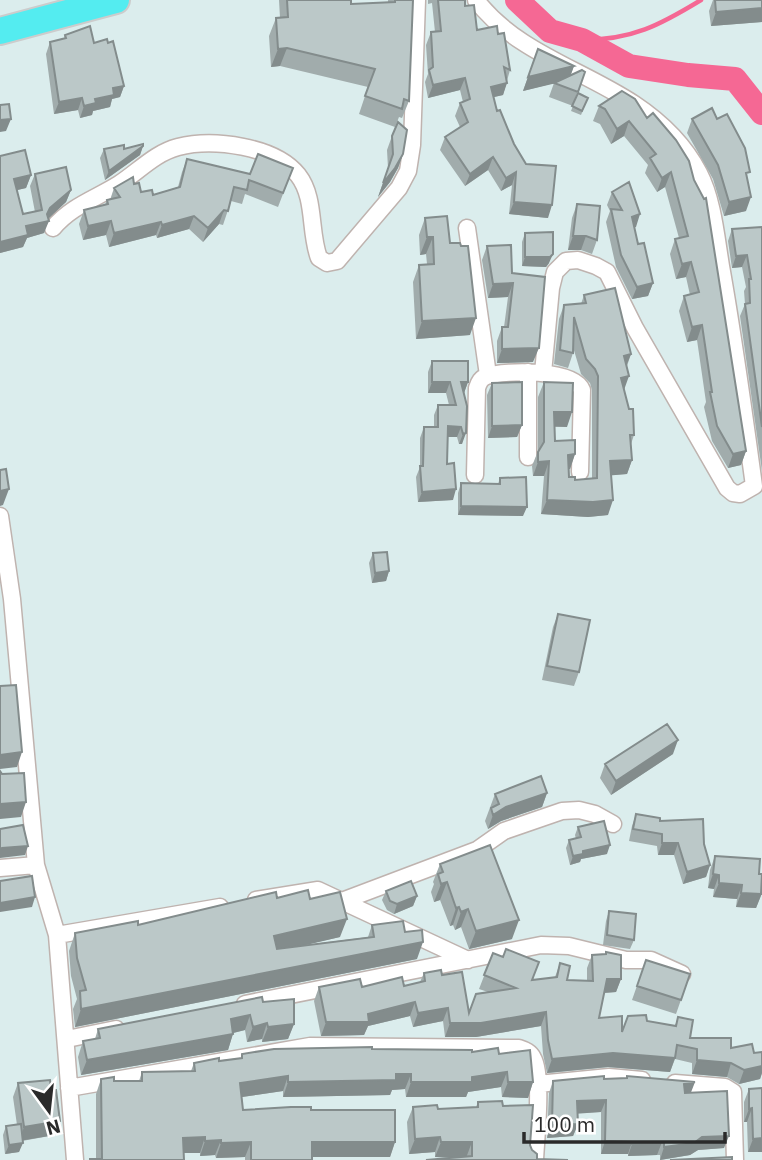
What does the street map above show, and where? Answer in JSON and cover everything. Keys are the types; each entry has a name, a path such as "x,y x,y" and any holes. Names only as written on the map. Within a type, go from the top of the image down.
{"highway":[{"path":"0,14 54,0"},
{"path":"0,31 116,0"}],"street":[{"path":"53,228 69,211 120,183 160,154 177,147 201,144 234,145 261,152 286,164 299,176 306,190 318,258 327,263 337,261 399,188 408,171 412,145 417,0"},
{"path":"476,0 505,31 634,104 666,128 687,152 700,175 712,216 732,326 754,486 740,494 727,488 635,328 607,272 578,260 566,261 555,272 535,373 528,457"},
{"path":"467,228 488,375"},
{"path":"475,475 477,388 481,380 488,375 535,373 573,379 580,385 580,472"},
{"path":"0,516 6,600 20,688 20,777 36,865 57,935 75,1160"},
{"path":"0,690 20,688"},
{"path":"342,901 477,850 504,831 562,811 579,810 613,824"},
{"path":"0,868 36,865"},
{"path":"57,935 318,890 467,960"},
{"path":"227,1007 527,946 555,945 626,960 650,960 682,974"},
{"path":"67,1039 134,1026"},
{"path":"69,1087 310,1046 519,1048 532,1056 538,1084 535,1160"},
{"path":"538,1084 609,1077 725,1087 733,1092 731,1159"}],"building":[{"path":"287,0 351,0 351,4 413,0 409,101 404,99 402,109 365,96 375,69 287,48 278,49 276,18 288,17"},
{"path":"438,0 465,0 465,6 474,5 477,30 497,26 498,34 504,33 510,70 504,67 507,83 491,87 497,111 500,110 514,144 526,164 556,166 552,205 514,202 516,172 506,178 493,157 470,174 445,137 468,122 460,103 470,99 465,78 433,85 429,70 433,67 431,32 441,31"},
{"path":"715,0 762,0 762,8 716,12"},
{"path":"90,26 94,43 107,39 108,43 113,41 124,86 113,88 114,95 95,99 96,103 84,106 82,98 59,102 50,42 66,38 65,35"},
{"path":"538,49 574,66 528,77"},
{"path":"582,70 585,72 578,92 554,83"},
{"path":"622,91 635,99 647,118 653,113 676,140 689,161 694,180 704,199 706,198 746,451 733,454 717,426 702,325 692,327 684,296 699,292 691,262 682,264 675,239 688,236 671,172 662,178 650,158 656,154 629,121 617,129 605,109 599,106"},
{"path":"578,93 588,98 582,111 572,106"},
{"path":"9,104 11,119 0,120 0,105"},
{"path":"712,108 717,119 727,114 745,148 751,197 729,202 718,165 692,119"},
{"path":"398,122 407,130 403,154 383,183 393,154 392,136"},
{"path":"143,144 109,171 104,149 124,145 124,149"},
{"path":"25,150 31,175 14,179 23,214 42,210 35,174 66,167 71,190 50,208 47,214 49,221 26,226 28,235 0,242 0,156"},
{"path":"258,154 293,168 283,193 249,180 247,190 234,187 228,211 224,210 208,228 194,216 162,225 161,222 114,233 111,221 88,226 84,210 108,204 107,200 120,197 114,188 133,177 134,184 139,183 141,192 152,190 153,195 180,187 187,159 250,174"},
{"path":"629,182 640,214 632,217 638,244 644,243 653,283 637,287 621,255 611,209 622,210 612,192"},
{"path":"577,204 600,206 597,240 586,236 573,236"},
{"path":"447,216 450,243 468,246 476,318 422,321 419,265 434,264 433,237 427,237 425,218"},
{"path":"762,227 762,427 745,304 750,303 751,279 747,255 736,256 732,229"},
{"path":"553,232 553,254 550,257 525,257 525,233"},
{"path":"511,245 512,273 545,277 539,348 502,349 502,327 508,327 513,283 493,284 487,246"},
{"path":"615,288 631,354 624,356 629,376 621,378 629,409 633,409 634,435 630,435 632,460 610,461 613,500 547,500 549,461 538,462 538,452 544,442 544,382 573,383 572,412 554,412 555,441 575,440 575,454 568,455 569,477 575,477 575,480 597,478 598,376 586,359 574,317 573,353 560,350 564,305 586,303 584,295"},
{"path":"432,361 468,361 468,382 461,382 467,406 466,433 463,434 461,427 448,426 447,464 454,463 456,489 422,492 420,466 423,466 424,427 438,427 438,405 456,405 450,382 432,382"},
{"path":"522,382 522,425 492,426 492,383"},
{"path":"6,469 9,489 0,491 0,470"},
{"path":"526,477 527,507 461,506 461,483 500,484 500,478"},
{"path":"387,552 389,571 375,573 373,553"},
{"path":"558,614 590,620 579,672 547,666"},
{"path":"16,685 22,752 0,755 0,686"},
{"path":"667,724 678,740 616,781 605,764"},
{"path":"0,771 2,774 24,773 26,802 0,804"},
{"path":"541,776 547,793 506,807 493,815 491,808 499,804 495,794"},
{"path":"636,814 660,818 660,821 703,819 704,844 710,865 687,872 678,843 662,843 662,834 633,829"},
{"path":"604,821 610,845 573,856 569,840 581,837 578,827"},
{"path":"23,825 28,846 0,849 0,829"},
{"path":"490,845 519,920 476,931 468,909 461,912 459,907 456,908 447,882 441,884 438,874 443,872 440,864"},
{"path":"715,856 760,859 761,894 741,893 742,885 719,883 719,875 713,874"},
{"path":"32,876 35,897 0,903 0,881"},
{"path":"411,881 417,896 397,904 390,901 386,891"},
{"path":"308,890 310,899 340,892 347,919 274,936 277,949 374,937 372,925 403,921 405,932 422,930 423,942 81,1009 80,991 86,990 77,958 75,933 138,921 138,925 276,892 277,898"},
{"path":"609,911 636,914 634,940 607,935"},
{"path":"506,949 539,962 532,980 557,977 560,963 570,966 567,980 593,981 592,955 606,952 621,955 621,979 607,979 599,1018 622,1016 622,1032 628,1016 646,1015 647,1021 676,1026 678,1017 693,1020 690,1038 731,1038 731,1048 752,1044 754,1053 762,1052 762,1066 744,1070 731,1063 697,1060 697,1049 677,1045 675,1058 613,1053 552,1059 546,1012 481,1023 450,1023 448,1008 418,1013 415,1002 368,1014 369,1022 326,1022 319,987 360,979 362,987 402,977 404,986 425,981 424,973 441,970 442,975 462,972 469,1013 476,994 516,988 484,975 493,953 503,957"},
{"path":"646,960 690,974 681,1000 637,986"},
{"path":"262,997 263,1002 294,999 294,1024 268,1027 267,1023 253,1027 250,1015 231,1019 233,1034 87,1060 83,1041 100,1038 98,1029"},
{"path":"372,1047 472,1052 498,1048 499,1054 530,1050 533,1082 508,1082 507,1072 472,1077 472,1082 411,1082 411,1074 396,1074 396,1080 288,1082 288,1076 240,1083 243,1110 311,1107 311,1110 395,1110 395,1142 312,1142 312,1160 251,1160 251,1142 221,1143 221,1140 205,1141 205,1137 183,1138 184,1160 90,1160 102,1159 101,1079 114,1077 114,1081 142,1081 142,1072 195,1071 194,1063 219,1058 219,1061 242,1058 242,1054 274,1049"},
{"path":"604,1076 604,1079 627,1076 695,1082 684,1084 685,1093 727,1091 729,1136 702,1137 694,1143 664,1147 662,1142 632,1144 605,1141 606,1100 577,1101 578,1124 552,1125 553,1081"},
{"path":"50,1080 51,1090 56,1090 60,1121 24,1127 18,1083"},
{"path":"762,1088 762,1138 753,1139 749,1089"},
{"path":"502,1101 503,1106 533,1105 530,1145 537,1154 537,1159 568,1160 426,1160 472,1156 472,1142 441,1142 440,1137 415,1139 413,1107 478,1107 478,1102"},
{"path":"21,1124 23,1143 9,1145 6,1126"},
{"path":"732,1157 732,1160 670,1160"}],"waterway":[{"path":"517,0 550,31 582,40 629,66 735,79 762,113"},
{"path":"582,40 631,34 672,17 701,0"}]}
